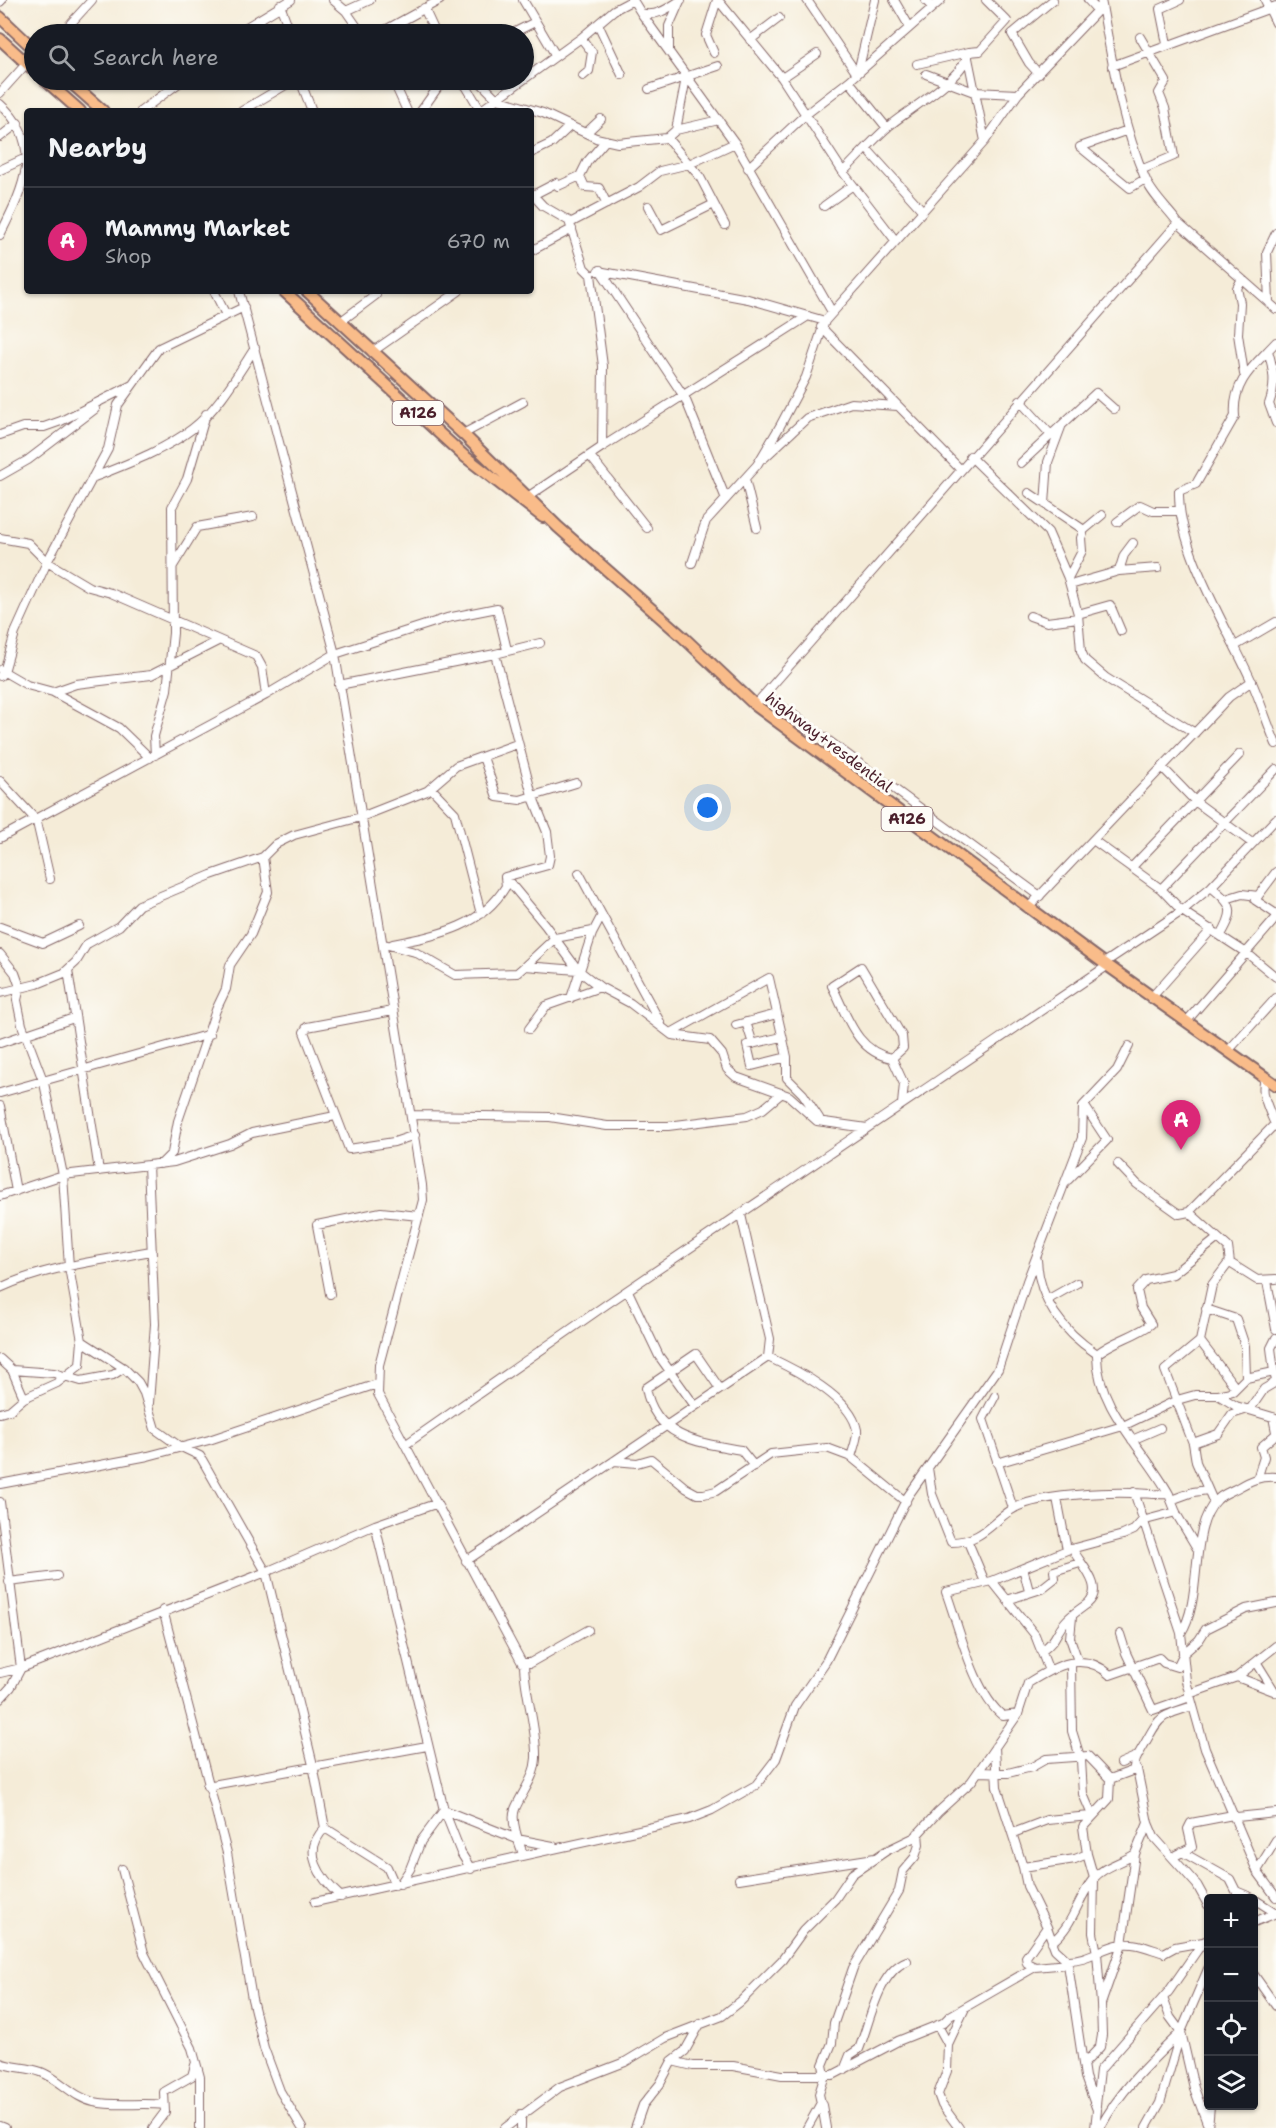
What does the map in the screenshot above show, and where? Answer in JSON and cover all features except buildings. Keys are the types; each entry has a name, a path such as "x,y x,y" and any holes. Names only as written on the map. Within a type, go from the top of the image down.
{"highway":[{"path":"0,17 24,40"},
{"path":"0,39 24,61"},
{"path":"56,90 77,108"},
{"path":"79,90 100,108"},
{"name":"A126","path":"287,294 463,455 505,490 558,527"},
{"name":"A126","path":"312,294 372,352 464,434 558,527"},
{"name":"highway+resdential","path":"558,527 755,705 1105,965 1276,1085"}],"street":[{"path":"70,24 92,0"},
{"path":"251,24 291,0"},
{"path":"333,0 346,11 355,24"},
{"path":"346,11 370,0"},
{"path":"415,0 431,24"},
{"path":"402,24 422,8 440,0"},
{"path":"523,0 556,56"},
{"path":"534,72 581,38 614,10 633,0 669,50 685,77 735,143 832,312"},
{"path":"641,14 653,15 681,0"},
{"path":"669,50 669,26 681,0"},
{"path":"717,0 782,78 843,172 895,240"},
{"path":"714,53 706,35 717,0"},
{"path":"807,0 857,74"},
{"path":"857,74 875,0"},
{"path":"894,0 909,26"},
{"path":"925,0 933,7"},
{"path":"748,168 805,115 849,81 941,0"},
{"path":"917,64 980,51 1007,21 986,0"},
{"path":"1039,74 1029,63 1012,34 1053,0"},
{"path":"1088,0 1101,6"},
{"path":"1167,44 1160,9 1180,0"},
{"path":"1265,0 1273,8 1276,23"},
{"path":"280,5 287,24"},
{"path":"757,465 806,377 823,324 985,141 1018,94 1101,6"},
{"path":"1101,6 1112,66 1128,130 1145,179 1178,223 1276,309"},
{"path":"1112,66 1150,53 1167,44 1273,8"},
{"path":"750,40 779,18"},
{"path":"531,24 535,22"},
{"path":"598,24 622,75"},
{"path":"1140,37 1166,81 1159,93 1165,108 1174,156 1143,169"},
{"path":"581,38 592,52 589,71 583,76"},
{"path":"782,78 817,54"},
{"path":"843,172 887,128 946,83 968,55"},
{"path":"968,55 985,141"},
{"path":"649,89 718,66"},
{"path":"0,93 24,73"},
{"path":"926,74 974,92 1018,94"},
{"path":"676,130 685,77"},
{"path":"849,81 887,128"},
{"path":"145,108 169,90"},
{"path":"247,108 277,90"},
{"path":"304,90 311,108"},
{"path":"398,90 406,108"},
{"path":"423,108 435,90"},
{"path":"468,90 478,108"},
{"path":"488,90 497,99 527,108"},
{"path":"484,108 509,90"},
{"path":"0,104 18,123 24,134"},
{"path":"534,110 586,133 618,143 667,138 676,130 719,120"},
{"path":"586,133 601,119"},
{"path":"0,137 18,123"},
{"path":"534,152 552,143 570,126"},
{"path":"1128,130 1080,147 1130,188 1145,179"},
{"path":"667,138 700,177 724,225"},
{"path":"534,194 556,183 558,186 580,176 587,162 606,140"},
{"path":"534,249 639,187 660,171 689,164 735,143"},
{"path":"867,148 922,210"},
{"path":"0,170 24,159"},
{"path":"580,176 585,187 599,188 607,204"},
{"path":"0,236 24,185"},
{"path":"824,206 853,185"},
{"path":"534,197 571,226 584,267 591,275 603,366 602,447"},
{"path":"648,206 661,230 714,204"},
{"path":"755,705 970,456 1178,223"},
{"path":"1269,303 1267,252 1276,233"},
{"path":"591,275 600,270 748,299 808,316 823,324 897,406 960,469"},
{"path":"600,270 683,396 726,500"},
{"path":"1242,279 1237,288 1240,303 1238,334 1244,374 1234,408 1235,416 1196,484 1179,491 1178,511 1187,540 1251,681 1276,744"},
{"path":"216,294 226,315"},
{"path":"240,294 335,654 361,818 387,944 393,1011 424,1196 378,1365 377,1384 382,1404 524,1665 536,1759 528,1787 514,1812 517,1839 524,1854"},
{"path":"372,352 455,294"},
{"path":"340,322 376,295"},
{"path":"152,756 119,728 53,692 27,685 1,673 15,633 47,562 108,449 118,405 159,348 244,307"},
{"path":"529,496 808,316"},
{"path":"1244,374 1276,342"},
{"path":"92,478 160,450 194,428 231,384 255,348"},
{"path":"1268,351 1273,367 1274,390 1269,404 1276,423"},
{"path":"0,435 23,427 44,427 105,400 134,384"},
{"path":"1021,463 1096,393 1113,409"},
{"path":"0,476 28,460 105,400"},
{"path":"1020,401 1051,435"},
{"path":"464,434 524,402"},
{"path":"692,563 705,521 757,465 807,418 851,403 897,406"},
{"path":"152,756 154,736 167,690 170,668 173,620 172,507 187,479 206,414"},
{"path":"1045,504 1048,462 1062,424"},
{"path":"590,456 647,528"},
{"path":"970,456 1048,532 1069,582 1078,616 1081,651 1092,668 1195,733"},
{"path":"745,479 757,528"},
{"path":"1029,493 1084,530"},
{"path":"1117,522 1140,505 1153,511 1178,511"},
{"path":"1069,582 1082,551 1081,538 1084,530 1102,515"},
{"path":"172,567 197,527 253,517"},
{"path":"0,538 28,543 47,562 88,587 111,593 256,656 262,667 266,695"},
{"path":"1119,571 1124,555 1133,543"},
{"path":"1069,582 1119,571 1158,568"},
{"path":"1030,616 1047,622 1078,616 1110,604 1121,631"},
{"path":"0,838 266,695 335,654 447,618 497,608 507,650"},
{"path":"1234,646 1276,622"},
{"path":"53,692 76,684 151,675 170,668 218,641"},
{"path":"339,685 540,643"},
{"path":"495,654 532,795 548,832 550,856 548,865 505,877"},
{"path":"1028,908 1228,697 1251,681"},
{"path":"765,694 1040,896"},
{"path":"0,993 37,984 68,970 87,944 119,926 139,905 211,874 263,857 276,844 294,835 361,818 431,788 456,766 517,744"},
{"path":"1133,866 1240,754"},
{"path":"483,757 497,797 520,800 576,783"},
{"path":"1163,768 1196,802 1252,843"},
{"path":"1161,889 1276,769"},
{"path":"0,781 36,819 50,879"},
{"path":"431,788 455,813 481,914"},
{"path":"405,1445 1182,911 1211,887 1276,819"},
{"path":"1093,840 1133,866 1161,889 1182,911 1221,935 1276,977"},
{"path":"161,1164 172,1153 178,1121 210,1034 216,1010 226,989 230,965 251,934 268,892 263,857"},
{"path":"1186,1022 1248,954 1276,916 1255,900 1276,872"},
{"path":"579,873 662,1026"},
{"path":"387,944 452,932 495,904 506,886 505,877"},
{"path":"505,877 555,938 579,972 600,987 630,1003 671,1033 710,1040 722,1054 727,1069 736,1077 782,1093 821,1121 867,1128"},
{"path":"1211,887 1226,899 1231,917 1221,935"},
{"path":"1226,899 1242,894 1258,896"},
{"path":"571,998 593,931 602,915"},
{"path":"0,927 43,943 79,926"},
{"path":"1151,998 1212,929"},
{"path":"387,944 415,952 455,975 517,973 555,938 593,931"},
{"path":"0,954 15,973 20,987 17,1000 25,1034 44,1083 63,1175 69,1267 82,1341 80,1365 57,1383 24,1398 10,1410 0,1413"},
{"path":"525,966 579,972"},
{"path":"861,967 902,1036 903,1048 892,1059 867,1049 853,1033 851,1023 832,986 861,967"},
{"path":"68,970 99,1172"},
{"path":"671,1033 769,978 787,1057 787,1078 803,1094 821,1121"},
{"path":"530,1029 546,1006 600,987"},
{"path":"1228,1051 1276,998"},
{"path":"393,1011 304,1028 349,1149 394,1142 415,1135"},
{"path":"736,1025 777,1014"},
{"path":"0,1043 74,1018"},
{"path":"747,1022 753,1044"},
{"path":"0,1094 210,1034"},
{"path":"782,1037 747,1045 752,1066 787,1057"},
{"path":"315,1902 688,1819 712,1810 756,1785 776,1759 795,1706 835,1644 906,1502 998,1369 1012,1320 1082,1138 1084,1105 1117,1070 1129,1046"},
{"path":"892,1059 904,1084 902,1104"},
{"path":"1118,1164 1137,1184 1179,1214 1189,1212 1275,1126 1264,1093 1263,1084 1266,1078"},
{"path":"412,1115 550,1117 608,1126 668,1126 747,1116 763,1109 782,1093"},
{"path":"1065,1183 1107,1140 1084,1105"},
{"path":"0,1106 16,1191"},
{"path":"0,1196 63,1175 161,1164 214,1150 252,1133 335,1116"},
{"path":"148,1165 155,1324 149,1410"},
{"path":"330,1293 317,1225 381,1212 419,1216"},
{"path":"1189,1212 1228,1247 1230,1263 1212,1285 1200,1341 1165,1370 1166,1378 1193,1443 1196,1462 1214,1503"},
{"path":"466,1561 768,1357 770,1339 741,1215"},
{"path":"1097,1354 1112,1342 1141,1332 1151,1324 1141,1308 1137,1290 1146,1280 1173,1274 1218,1238"},
{"path":"0,1288 15,1281 69,1267 151,1251"},
{"path":"1036,1259 1038,1278 1056,1318 1097,1354 1097,1374 1123,1425 1155,1470 1198,1550"},
{"path":"1230,1263 1257,1280 1276,1279"},
{"path":"1267,1281 1276,1329"},
{"path":"1047,1300 1077,1283"},
{"path":"628,1291 659,1356 695,1406"},
{"path":"1206,1309 1236,1319 1245,1347 1246,1378"},
{"path":"1193,1443 1218,1434 1232,1414 1251,1408 1264,1389 1276,1381 1271,1348 1276,1338"},
{"path":"82,1341 124,1368 141,1386 155,1429 179,1446 195,1451 205,1463 266,1572 313,1765 325,1828 387,1867 397,1884"},
{"path":"1200,1341 1235,1387"},
{"path":"720,1389 696,1354 646,1388 649,1403 666,1426 682,1437 741,1450 754,1466"},
{"path":"768,1357 817,1384 851,1413 857,1431 851,1457"},
{"path":"0,1359 12,1371 24,1398"},
{"path":"12,1371 54,1372 81,1382 113,1375 124,1368"},
{"path":"997,1464 1123,1425 1177,1400 1195,1395 1218,1395 1233,1391 1246,1378 1274,1372"},
{"path":"0,1484 148,1456 179,1446 209,1440 377,1384"},
{"path":"1218,1395 1236,1406 1251,1408 1275,1417 1276,1433 1261,1447 1264,1457 1258,1476"},
{"path":"995,1396 983,1419 1013,1509"},
{"path":"1132,1440 1160,1428"},
{"path":"614,1461 637,1463 651,1459 686,1488 697,1494 704,1494 716,1491 771,1454 827,1448 851,1457 906,1502"},
{"path":"928,1468 932,1494 951,1542 968,1542 1013,1509 1036,1500 1134,1492 1170,1497 1208,1490"},
{"path":"1181,1633 1190,1620 1198,1550 1207,1515 1214,1503 1218,1498 1258,1476 1276,1477"},
{"path":"1134,1492 1181,1633 1189,1696 1205,1749 1257,1871 1276,1897"},
{"path":"1057,1498 1070,1550 1088,1571 1093,1583 1094,1594 1089,1602 1074,1611 1069,1625 1074,1662 1072,1731 1079,1755 1083,1794 1091,1816"},
{"path":"0,1502 5,1578 21,1668 11,1687 0,1699"},
{"path":"0,1673 21,1668 163,1610 266,1572 375,1525 435,1504"},
{"path":"1018,1714 1004,1716 993,1708 979,1683 946,1592 988,1581 1070,1550 1123,1535 1134,1530 1142,1521 1176,1512"},
{"path":"375,1525 444,1810 461,1853 471,1869"},
{"path":"968,1542 988,1581 1030,1628 1049,1671"},
{"path":"1007,1600 1041,1589 1054,1578 1053,1571 1080,1563"},
{"path":"1023,1569 1029,1591"},
{"path":"5,1578 57,1576"},
{"path":"505,2128 560,2087 625,2062 665,2037 722,2016 741,2001 782,1960 803,1931 835,1899 852,1874 918,1833 980,1772 1018,1714 1028,1683 1049,1671 1074,1662 1094,1663 1110,1676 1158,1658 1164,1663 1177,1666 1184,1653 1199,1640 1206,1629 1246,1610 1276,1603"},
{"path":"163,1610 207,1786 227,1853 252,1999 264,2048 280,2091 302,2128"},
{"path":"1042,1651 1057,1639 1064,1623 1072,1616"},
{"path":"524,1665 588,1630"},
{"path":"1120,1634 1153,1710 1237,1677 1276,1646"},
{"path":"1257,1663 1276,1693"},
{"path":"1237,1677 1276,1693"},
{"path":"1193,1706 1165,1714 1155,1723 1135,1757 1134,1767 1137,1769 1148,1823 1154,1837 1197,1885 1204,1897"},
{"path":"207,1786 427,1746"},
{"path":"995,1746 997,1787 1013,1833 1027,1886 1055,1949 1068,1962 1087,2086 1096,2105"},
{"path":"980,1772 1008,1773 1032,1767 1046,1758 1079,1755 1088,1756 1110,1779 1109,1799 1083,1827 1094,1878 1093,1933 1097,1953 1102,2035 1100,2047 1083,2065"},
{"path":"1121,1763 1135,1757"},
{"path":"1110,1779 1137,1769"},
{"path":"444,1810 517,1839 559,1847"},
{"path":"397,1884 410,1869 421,1841 444,1810"},
{"path":"1173,1857 1193,1844 1188,1829 1191,1823 1233,1815 1237,1817 1276,1813"},
{"path":"1013,1833 1047,1820 1091,1816"},
{"path":"1101,2004 1122,1944 1135,1854 1148,1823"},
{"path":"325,1828 316,1836 313,1851 315,1863 327,1885 341,1897"},
{"path":"826,2128 819,2094 825,2075 823,2065 832,2043 834,2023 853,1968 891,1907 899,1891 903,1871 917,1851 918,1833"},
{"path":"1257,1871 1276,1840"},
{"path":"1182,1852 1230,1879 1236,1891 1242,1894"},
{"path":"1023,1868 1075,1859 1087,1854"},
{"path":"1052,1942 1069,1927 1076,1905 1094,1878 1135,1854"},
{"path":"739,1879 875,1858"},
{"path":"122,1869 144,1953 187,2036 196,2060 200,2077 200,2128"},
{"path":"1258,1903 1276,1913"},
{"path":"1258,1920 1276,1913"},
{"path":"1035,1967 1027,1963 1026,1957 1047,1927"},
{"path":"672,2061 693,2066 733,2066 782,2075 833,2075 898,2041 938,2026 964,2008 1035,1967 1084,1959 1122,1944 1164,1953 1175,1947 1204,1941"},
{"path":"1095,2128 1100,2070 1163,1998 1204,1944"},
{"path":"844,2070 850,2055 859,2049 871,2020 876,1995 898,1964 906,1961"},
{"path":"1258,1980 1274,2002"},
{"path":"1146,2128 1160,2103 1181,2032 1204,1981"},
{"path":"1163,1998 1170,2017 1181,2032 1194,2088 1208,2125"},
{"path":"958,2128 942,2105 938,2094 947,2071 948,2044 964,2008"},
{"path":"635,2128 643,2105 660,2084 672,2061 685,2051 700,2024"},
{"path":"938,2026 948,2044"},
{"path":"1100,2128 1119,2096 1136,2075 1181,2032"},
{"path":"153,2128 165,2112 164,2092 192,2076 196,2060"},
{"path":"0,2063 42,2073 92,2102 116,2105 138,2102 164,2105"},
{"path":"807,2128 821,2103"},
{"path":"1208,2125 1209,2110"},
{"path":"521,2114 521,2128"},
{"path":"0,2126 5,2128"}],"place":[{"name":"Mammy Market","path":"1181,1150"}]}
